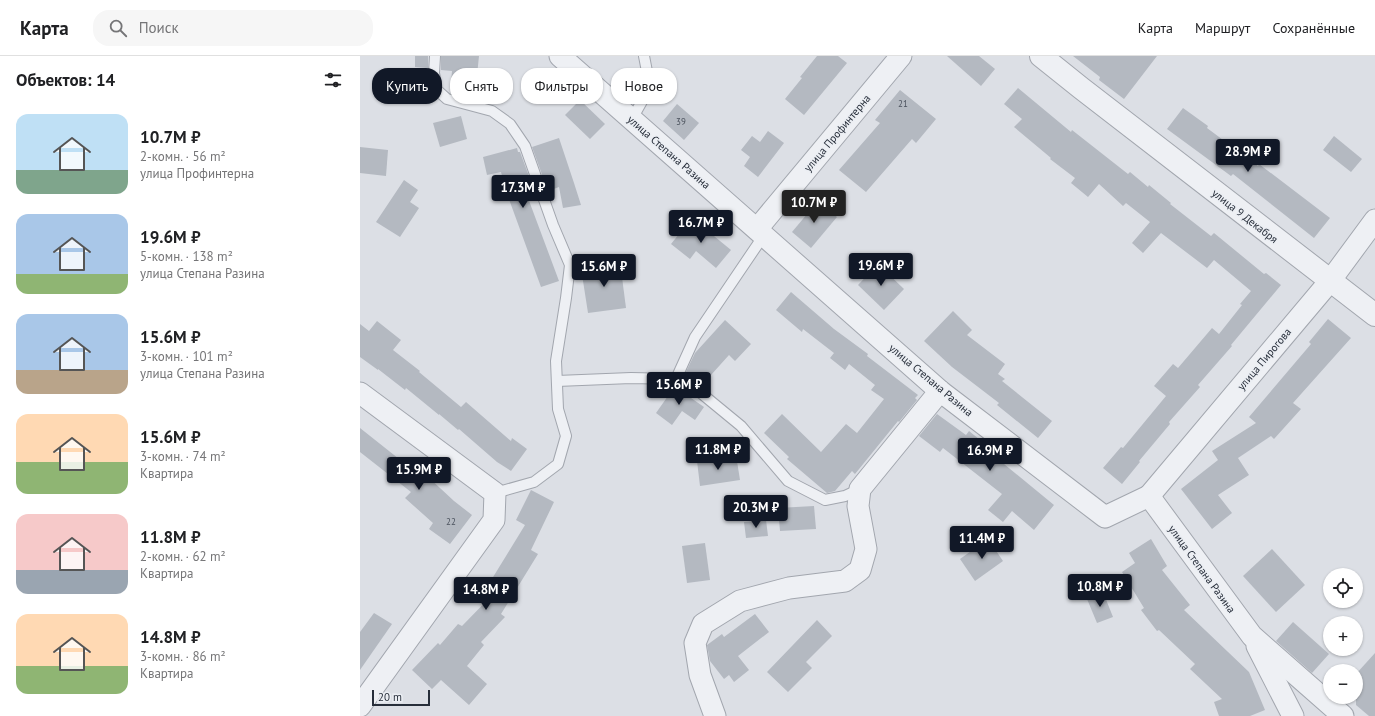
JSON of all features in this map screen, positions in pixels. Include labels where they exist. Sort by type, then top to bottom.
[{"type":"street","name":"улица Степана Разина","points":[[560,56],[940,391],[1105,517],[1149,496],[1252,636],[1343,716]]},
{"type":"street","name":"улица Профинтерна","points":[[761,232],[901,56]]},
{"type":"street","name":"улица 9 Декабря","points":[[1041,56],[1375,315]]},
{"type":"street","name":"улица Пирогова","points":[[1149,496],[1330,281],[1375,220]]},
{"type":"street","points":[[715,716],[700,675],[695,643],[703,624],[740,601],[789,588],[845,581],[860,570],[866,549],[858,506],[860,489],[940,391]]},
{"type":"street","points":[[360,393],[495,493],[494,520],[360,706]]},
{"type":"street","points":[[1252,636],[1293,716]]},
{"type":"lane","points":[[435,56],[434,73],[437,90],[447,99],[492,111],[510,124],[525,146],[553,225],[570,265],[556,361],[558,408],[566,436],[558,464],[534,482],[495,493]]},
{"type":"lane","points":[[632,119],[650,87],[644,56]]},
{"type":"lane","points":[[676,379],[695,337],[761,232]]},
{"type":"lane","points":[[557,380],[631,378],[676,379],[696,389],[741,426],[788,481],[825,500],[846,496],[860,489]]},
{"type":"building","points":[[415,56],[428,56],[428,68],[415,67]]},
{"type":"building","points":[[441,56],[479,56],[478,68],[450,68],[450,71],[442,70]]},
{"type":"building","points":[[817,56],[838,56],[847,63],[804,115],[785,99]]},
{"type":"building","points":[[947,56],[979,56],[995,69],[981,86]]},
{"type":"building","points":[[1073,56],[1157,56],[1124,99],[1099,80],[1100,77]]},
{"type":"building","points":[[1018,88],[1071,132],[1072,130],[1128,174],[1130,172],[1148,187],[1149,185],[1171,203],[1170,204],[1211,236],[1214,233],[1264,274],[1266,273],[1281,285],[1231,345],[1232,346],[1198,385],[1200,387],[1169,422],[1170,424],[1122,484],[1103,468],[1121,447],[1123,448],[1166,396],[1154,386],[1173,364],[1178,368],[1212,328],[1219,334],[1251,291],[1214,260],[1207,268],[1161,233],[1143,253],[1132,243],[1150,222],[1126,203],[1123,206],[1099,184],[1088,197],[1071,183],[1075,178],[1050,159],[1051,158],[1014,127],[1022,119],[1004,104]]},
{"type":"building","points":[[900,90],[936,119],[916,143],[912,139],[866,192],[839,170],[880,123],[875,120]]},
{"type":"building","points":[[576,104],[584,104],[605,124],[590,139],[565,115]]},
{"type":"building","points":[[677,104],[699,123],[684,140],[663,121]]},
{"type":"building","points":[[1183,108],[1208,126],[1207,128],[1258,166],[1259,164],[1330,218],[1314,238],[1233,174],[1231,176],[1167,129]]},
{"type":"building","points":[[461,116],[467,139],[440,147],[433,123]]},
{"type":"building","points":[[768,131],[784,143],[758,177],[744,166],[750,157],[741,150],[752,136],[760,142]]},
{"type":"building","points":[[1334,136],[1362,159],[1351,172],[1323,150]]},
{"type":"building","points":[[559,138],[581,205],[563,208],[559,187],[548,191],[532,147]]},
{"type":"building","points":[[360,147],[388,150],[386,176],[360,173]]},
{"type":"building","points":[[517,148],[518,152],[520,152],[536,195],[528,198],[559,281],[541,287],[506,191],[501,172],[487,175],[483,157]]},
{"type":"building","points":[[404,180],[418,190],[410,202],[419,208],[400,237],[376,222]]},
{"type":"building","points":[[818,201],[837,217],[811,248],[792,232]]},
{"type":"building","points":[[692,218],[731,250],[716,268],[696,251],[690,259],[671,244]]},
{"type":"building","points":[[620,262],[626,308],[588,313],[581,268]]},
{"type":"building","points":[[878,264],[904,289],[884,310],[858,285]]},
{"type":"building","points":[[791,292],[834,329],[868,354],[867,356],[918,395],[915,398],[917,400],[855,474],[852,471],[835,491],[827,493],[787,459],[789,457],[764,433],[782,414],[821,452],[846,424],[857,433],[884,399],[871,390],[875,385],[849,364],[845,370],[830,358],[834,353],[803,329],[802,332],[776,310]]},
{"type":"building","points":[[953,311],[972,330],[967,335],[1005,364],[998,374],[1005,379],[1002,381],[1052,421],[1038,438],[997,405],[999,403],[952,367],[924,341]]},
{"type":"building","points":[[1328,319],[1351,338],[1293,403],[1301,409],[1274,439],[1271,436],[1238,458],[1249,475],[1218,495],[1232,513],[1212,529],[1181,489],[1218,460],[1212,451],[1256,423],[1249,417],[1311,344],[1309,342]]},
{"type":"building","points":[[725,320],[751,344],[735,361],[729,355],[702,385],[684,376],[695,353]]},
{"type":"building","points":[[377,321],[401,340],[393,350],[420,371],[419,372],[461,407],[466,402],[511,441],[512,438],[527,449],[511,471],[497,462],[459,429],[458,430],[406,388],[405,390],[360,357],[360,324],[369,331]]},
{"type":"building","points":[[675,386],[692,394],[691,398],[704,407],[695,420],[682,411],[672,425],[656,413]]},
{"type":"building","points":[[937,414],[966,435],[969,431],[1006,461],[1004,464],[1054,505],[1034,530],[1012,511],[1003,522],[988,510],[1002,494],[943,448],[940,452],[919,436]]},
{"type":"building","points":[[360,428],[423,478],[426,475],[454,501],[472,515],[450,544],[429,529],[433,523],[405,498],[411,492],[360,452]]},
{"type":"building","points":[[736,455],[740,480],[700,486],[697,461]]},
{"type":"building","points":[[531,490],[554,502],[531,550],[538,554],[501,614],[505,617],[481,642],[484,645],[467,666],[487,684],[469,705],[441,680],[432,689],[412,670],[438,643],[440,645],[458,624],[462,626],[500,587],[490,582],[525,525],[516,520]]},
{"type":"building","points":[[814,506],[816,529],[780,531],[778,508]]},
{"type":"building","points":[[766,520],[768,536],[746,538],[744,522]]},
{"type":"building","points":[[988,539],[1003,561],[975,581],[960,559]]},
{"type":"building","points":[[1151,539],[1167,566],[1162,570],[1190,605],[1184,610],[1249,672],[1265,710],[1250,716],[1219,716],[1214,702],[1222,699],[1190,669],[1195,664],[1159,630],[1157,631],[1141,610],[1144,608],[1122,572],[1135,563],[1129,553]]},
{"type":"building","points":[[705,543],[710,580],[687,583],[682,546]]},
{"type":"building","points":[[1272,549],[1305,585],[1276,612],[1243,576]]},
{"type":"building","points":[[1103,592],[1113,617],[1097,623],[1087,599]]},
{"type":"building","points":[[374,613],[392,624],[360,670],[360,632]]},
{"type":"building","points":[[755,614],[769,632],[738,656],[749,670],[734,682],[729,675],[724,679],[710,661],[707,645],[722,634],[724,637]]},
{"type":"building","points":[[817,620],[832,636],[806,662],[812,668],[788,692],[767,672]]},
{"type":"building","points":[[1293,622],[1323,649],[1323,656],[1327,656],[1312,673],[1276,641]]},
{"type":"building","points":[[1375,653],[1375,716],[1369,716],[1356,705],[1363,704],[1363,666]]}]
